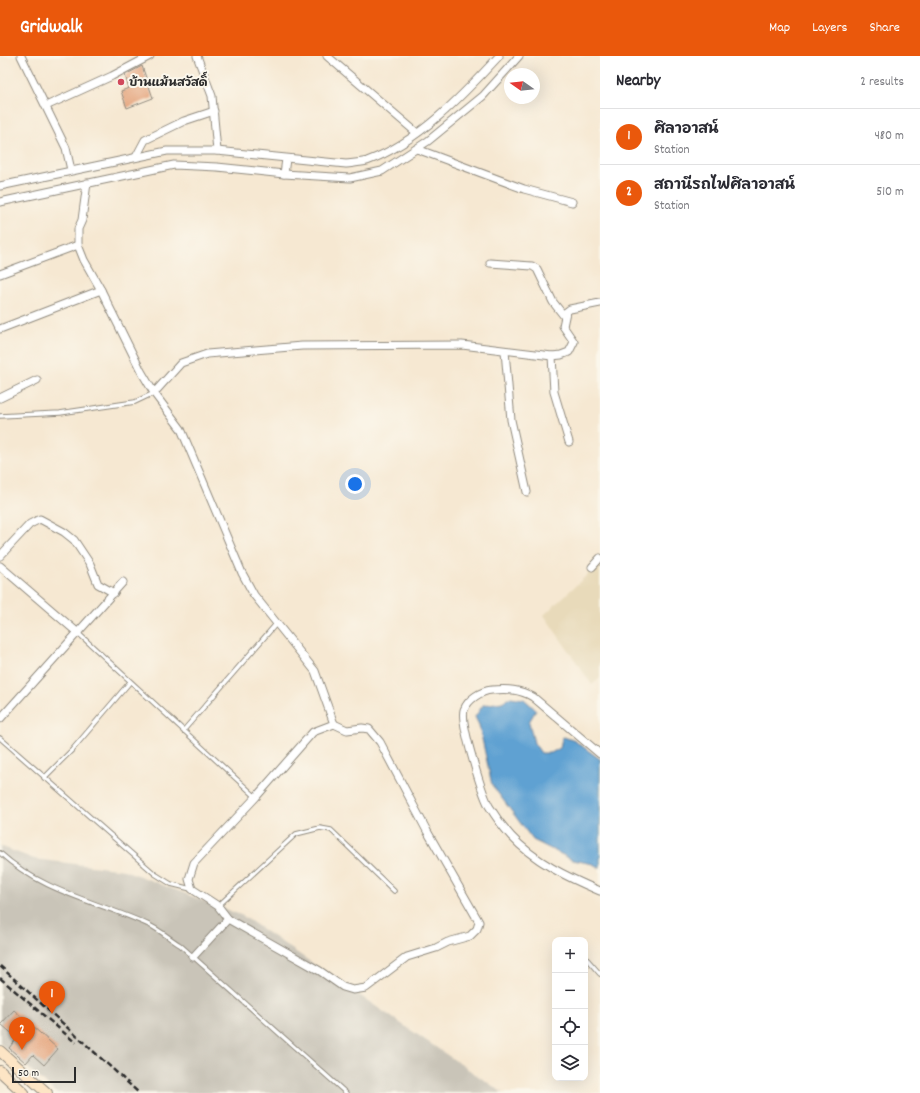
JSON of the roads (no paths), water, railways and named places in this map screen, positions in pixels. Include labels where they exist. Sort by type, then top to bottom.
[{"type":"main road","points":[[0,1051],[47,1093]]},
{"type":"main road","points":[[0,1072],[24,1093]]},
{"type":"street","points":[[21,56],[66,148],[71,170]]},
{"type":"street","points":[[46,106],[112,76],[150,56]]},
{"type":"street","points":[[197,56],[212,96],[217,151]]},
{"type":"street","points":[[327,56],[417,132]]},
{"type":"street","points":[[0,186],[167,151],[217,151],[346,164],[365,162],[386,153],[417,132],[448,106],[499,56]]},
{"type":"street","points":[[0,202],[174,165],[217,166],[284,174],[350,178],[382,171],[417,149],[483,96],[519,56]]},
{"type":"street","points":[[136,157],[145,140],[184,121],[214,111]]},
{"type":"street","points":[[417,149],[524,189],[572,202]]},
{"type":"street","points":[[284,174],[286,159]]},
{"type":"street","points":[[87,183],[82,220],[78,228],[78,245],[84,260],[101,290],[141,371],[154,393],[181,430],[242,573],[254,595],[276,624],[316,671],[334,724],[346,730],[362,728],[370,729],[380,742],[426,832],[479,922],[477,929],[470,936],[448,942],[436,948],[407,957],[366,988],[353,990],[343,987],[320,971],[228,919],[218,906],[192,889],[189,879],[194,863],[256,797],[313,732],[334,724]]},
{"type":"street","points":[[0,274],[78,245]]},
{"type":"street","points":[[490,263],[532,266],[537,269],[553,302],[564,316]]},
{"type":"street","points":[[0,329],[101,290]]},
{"type":"street","points":[[154,393],[181,362],[207,354],[310,346],[462,345],[552,356],[566,354],[572,348],[572,338],[563,326],[564,316],[570,309],[600,303]]},
{"type":"street","points":[[505,351],[511,420],[526,492]]},
{"type":"street","points":[[552,356],[554,392],[569,442]]},
{"type":"street","points":[[0,398],[37,380]]},
{"type":"street","points":[[0,556],[30,524],[40,519],[64,532],[74,540],[90,564],[98,584],[114,593]]},
{"type":"street","points":[[592,567],[600,558]]},
{"type":"street","points":[[0,566],[78,633]]},
{"type":"street","points":[[0,719],[123,582]]},
{"type":"street","points":[[600,754],[533,697],[522,691],[510,688],[488,691],[471,699],[464,711],[466,728],[480,785],[489,806],[511,836],[542,862],[560,874],[600,891]]},
{"type":"street","points":[[193,957],[228,919]]},
{"type":"lane","points":[[0,416],[60,413],[135,402],[154,393]]},
{"type":"lane","points":[[183,731],[276,624]]},
{"type":"lane","points":[[78,633],[256,797]]},
{"type":"lane","points":[[44,778],[72,750],[130,682]]},
{"type":"lane","points":[[0,738],[155,874],[171,884],[192,889]]},
{"type":"lane","points":[[218,906],[296,834],[320,828],[331,830],[394,891]]},
{"type":"lane","points":[[0,853],[16,867],[68,895],[150,925],[180,945],[346,1093]]},
{"type":"lane","points":[[588,961],[600,974]]},
{"type":"water","points":[[511,697],[524,699],[536,710],[529,722],[534,743],[541,753],[551,753],[560,748],[562,738],[564,737],[575,741],[600,759],[600,868],[593,864],[573,860],[533,840],[492,785],[479,725],[475,717],[483,705],[502,702]]},
{"type":"railway","points":[[0,966],[139,1093]]},
{"type":"railway","points":[[0,978],[76,1043]]},
{"type":"place","name":"บ้านแม้นสวัสดิ์","points":[[121,82]]},
{"type":"place","name":"ศิลาอาสน์","points":[[52,1014]]},
{"type":"place","name":"สถานีรถไฟศิลาอาสน์","points":[[22,1050]]}]
